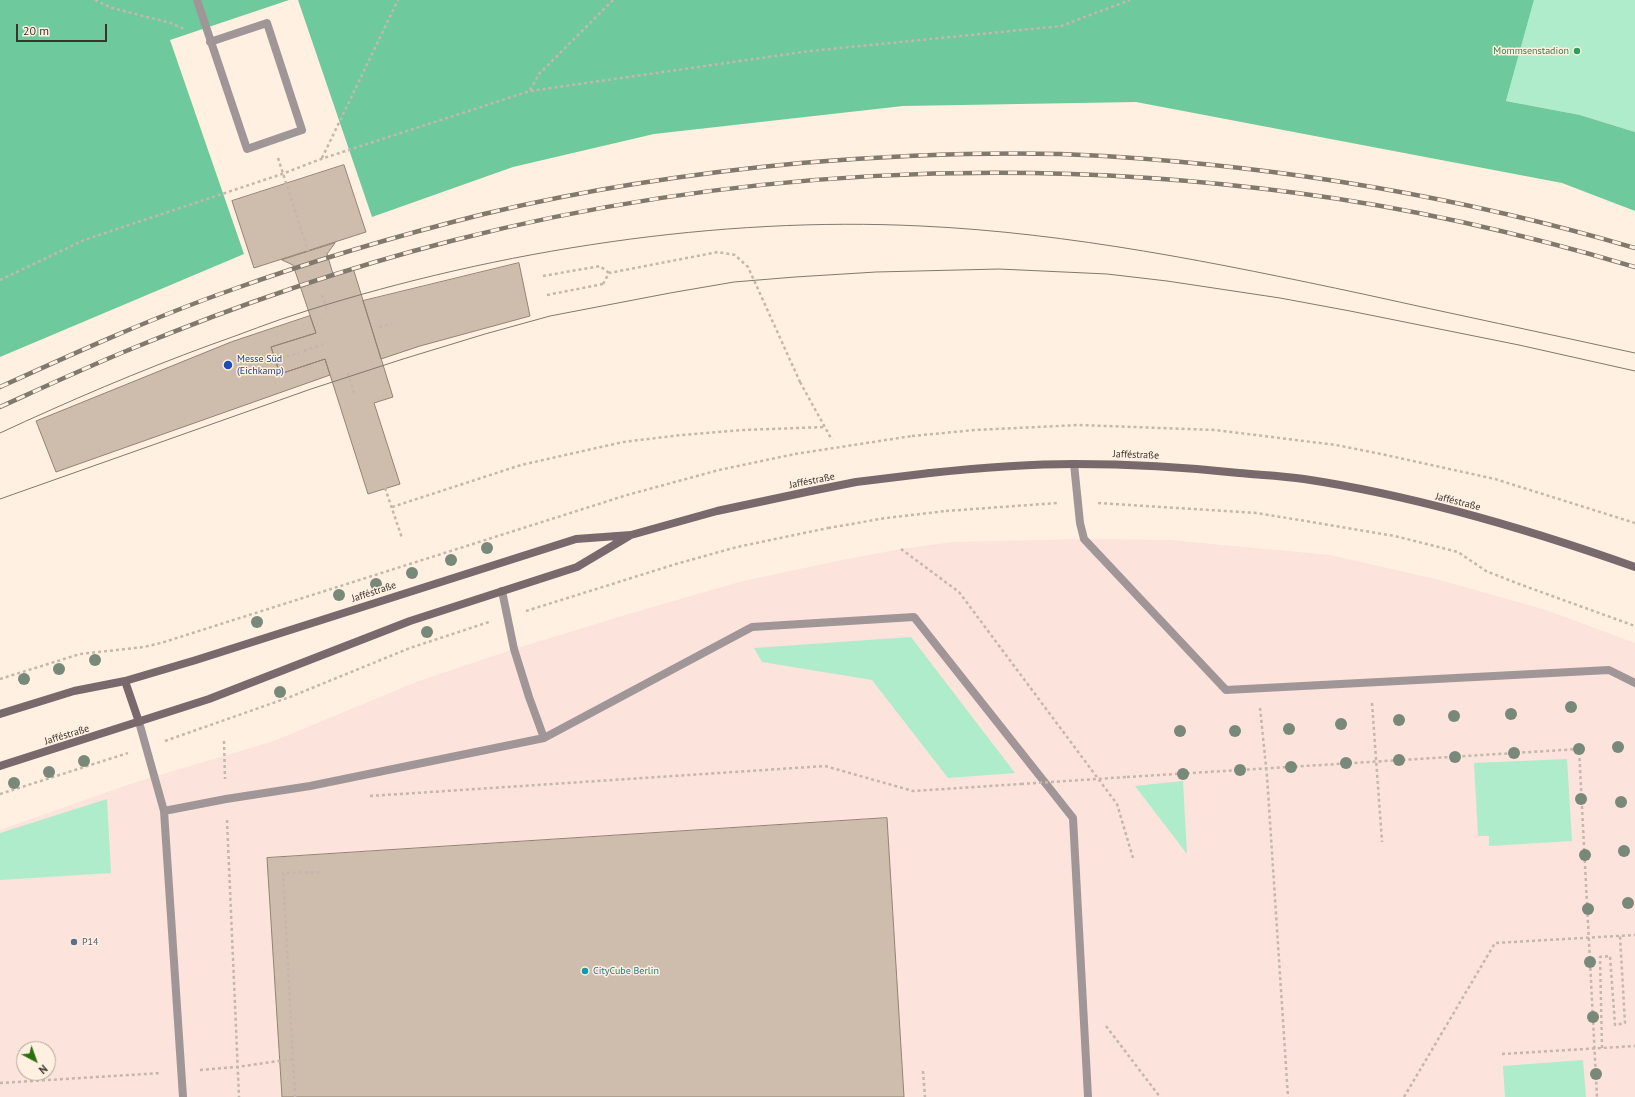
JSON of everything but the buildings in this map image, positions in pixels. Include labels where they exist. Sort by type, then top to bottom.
[{"type":"main road","name":"Jafféstraße","points":[[0,714],[74,691],[125,681],[196,660],[576,539],[631,535],[717,511],[856,482],[1002,466],[1074,464],[1173,466],[1311,480],[1387,495],[1469,514],[1569,544],[1635,567]]},
{"type":"main road","name":"Jafféstraße","points":[[0,766],[209,699],[410,621],[577,567],[631,535]]},
{"type":"main road","points":[[125,681],[139,722]]},
{"type":"lane","points":[[197,0],[210,42],[247,149],[302,130],[267,24],[210,42]]},
{"type":"lane","points":[[1074,464],[1077,502],[1084,539],[1226,690],[1609,670],[1635,683]]},
{"type":"lane","points":[[502,591],[516,656],[544,738]]},
{"type":"lane","points":[[164,811],[226,799],[310,786],[544,738],[752,627],[914,617],[1073,818],[1088,1097]]},
{"type":"lane","points":[[139,722],[164,811],[183,1097]]},
{"type":"path","points":[[95,0],[112,8],[172,22],[210,42]]},
{"type":"path","points":[[322,159],[398,0]]},
{"type":"path","points":[[530,90],[539,74],[613,0]]},
{"type":"path","points":[[0,280],[84,240],[530,90],[810,51],[1061,26],[1130,0]]},
{"type":"path","points":[[274,139],[282,174],[308,251]]},
{"type":"path","points":[[543,276],[600,266],[609,273],[718,252],[735,255],[748,266],[800,382],[832,440]]},
{"type":"path","points":[[547,295],[603,284],[609,273]]},
{"type":"path","points":[[322,295],[328,312]]},
{"type":"path","points":[[379,328],[392,324]]},
{"type":"path","points":[[304,351],[324,344]]},
{"type":"path","points":[[276,360],[299,353]]},
{"type":"path","points":[[348,373],[354,393]]},
{"type":"path","points":[[0,679],[80,654],[144,647],[161,643],[627,495],[719,470],[795,454],[912,436],[975,430],[1079,425],[1215,430],[1336,446],[1381,454],[1494,480],[1635,523]]},
{"type":"path","points":[[392,507],[521,465],[623,442],[743,430],[825,427]]},
{"type":"path","points":[[385,488],[402,538]]},
{"type":"path","points":[[192,731],[290,697],[410,648],[507,616],[699,557],[737,547],[828,528],[886,518],[946,511],[1077,502],[1257,513],[1395,536],[1458,552],[1486,570],[1519,584],[1635,626]]},
{"type":"path","points":[[900,549],[959,592],[1118,804],[1133,858]]},
{"type":"path","points":[[1371,682],[1382,842]]},
{"type":"path","points":[[1258,688],[1266,768],[1288,1097]]},
{"type":"path","points":[[224,742],[239,1097]]},
{"type":"path","points":[[367,796],[825,766],[913,791],[1579,749],[1597,1097]]},
{"type":"path","points":[[0,794],[117,757]]},
{"type":"path","points":[[295,1097],[284,873],[322,872]]},
{"type":"path","points":[[1404,1097],[1495,943],[1635,935]]},
{"type":"path","points":[[1602,1048],[1600,957],[1610,956],[1615,1025],[1625,1023],[1620,936]]},
{"type":"path","points":[[1082,996],[1160,1097]]},
{"type":"path","points":[[1502,1054],[1635,1046]]},
{"type":"path","points":[[0,1083],[181,1072],[237,1067],[292,1059]]},
{"type":"path","points":[[923,1071],[925,1097]]},
{"type":"shaded area","points":[[1084,539],[1170,540],[1330,555],[1440,580],[1546,610],[1635,643],[1635,1097],[0,1097],[0,830],[133,783],[274,741],[419,681],[514,649],[743,581],[901,549],[953,542]]},
{"type":"green space","points":[[0,0],[289,0],[170,40],[244,254],[0,357]]},
{"type":"green space","points":[[298,0],[1534,0],[1506,101],[1580,115],[1635,132],[1635,211],[1562,183],[1136,102],[903,106],[654,134],[513,167],[372,217]]},
{"type":"green space","name":"Mommsenstadion","points":[[1534,0],[1635,0],[1635,132],[1580,115],[1506,101]]},
{"type":"green space","points":[[911,637],[1015,773],[948,778],[872,680],[762,662],[754,648]]},
{"type":"green space","points":[[1567,759],[1572,841],[1489,846],[1489,836],[1478,836],[1474,763]]},
{"type":"green space","points":[[1183,781],[1187,854],[1135,786]]},
{"type":"green space","points":[[107,799],[111,873],[0,880],[0,833]]},
{"type":"green space","points":[[1583,1060],[1586,1097],[1505,1097],[1503,1066]]},
{"type":"tram line","points":[[0,433],[52,409],[183,355],[270,323],[380,289],[532,255],[610,242],[689,232],[767,226],[844,224],[921,226],[1033,235],[1088,242],[1253,271],[1635,353]]},
{"type":"tram line","points":[[0,499],[311,389],[485,334],[550,316],[670,293],[734,282],[795,277],[876,272],[999,269],[1107,274],[1167,281],[1280,298],[1519,345],[1635,371]]},
{"type":"railway","points":[[0,387],[116,335],[204,300],[295,268],[421,230],[523,205],[641,183],[801,163],[990,153],[1066,154],[1171,161],[1305,176],[1438,199],[1570,230],[1635,248]]},
{"type":"railway","points":[[0,407],[98,363],[170,333],[249,303],[329,276],[410,252],[555,217],[660,198],[765,185],[872,176],[978,173],[1085,174],[1191,181],[1340,199],[1425,214],[1510,233],[1635,267]]},
{"type":"place","name":"Mommsenstadion","points":[[1577,51]]},
{"type":"place","name":"Messe Süd (Eichkamp)","points":[[228,365]]},
{"type":"place","name":"P14","points":[[74,942]]},
{"type":"place","name":"CityCube Berlin","points":[[585,971]]}]
